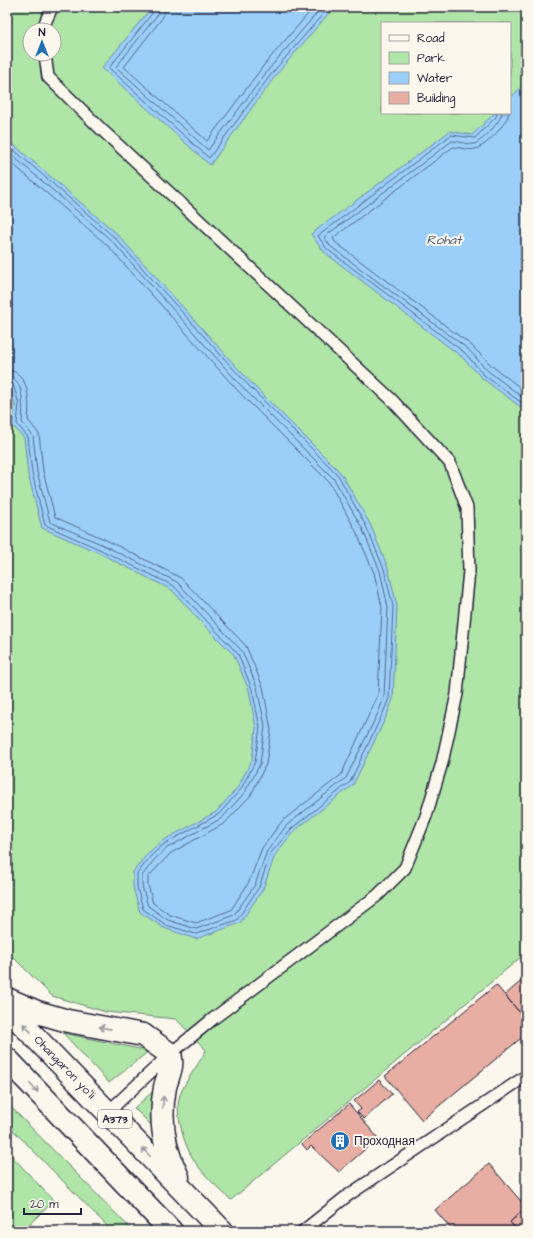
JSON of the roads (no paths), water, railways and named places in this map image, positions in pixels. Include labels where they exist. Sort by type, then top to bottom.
[{"type":"main road","points":[[7,999],[37,1012],[68,1021],[143,1035],[170,1054],[173,1063],[163,1102],[163,1135],[165,1149],[185,1193]]},
{"type":"main road","name":"Ohangaron yoʻli","points":[[7,1008],[222,1231]]},
{"type":"main road","points":[[7,1059],[171,1231]]},
{"type":"lane","points":[[45,22],[52,7]]},
{"type":"lane","points":[[46,62],[48,77],[101,129],[391,399],[450,463],[468,508],[469,571],[457,694],[442,763],[426,816],[405,868],[378,895],[214,1018],[170,1054],[108,1112]]},
{"type":"lane","points":[[303,1231],[347,1196],[526,1076]]},
{"type":"water","points":[[152,7],[334,7],[276,75],[210,165],[102,68]]},
{"type":"water","name":"Rohat","points":[[526,83],[526,411],[482,378],[462,357],[324,252],[311,234],[450,131],[472,135],[494,114],[511,114],[511,97]]},
{"type":"water","points":[[7,139],[117,234],[252,384],[341,473],[370,524],[388,568],[397,606],[393,699],[387,715],[353,785],[294,831],[275,855],[263,889],[240,923],[196,939],[164,928],[140,912],[133,887],[133,872],[147,854],[162,841],[216,812],[238,787],[252,760],[256,728],[249,690],[234,655],[172,590],[97,552],[42,528],[28,474],[24,438],[12,425],[15,405],[7,379]]},
{"type":"place","name":"Проходная","points":[[340,1141]]}]
